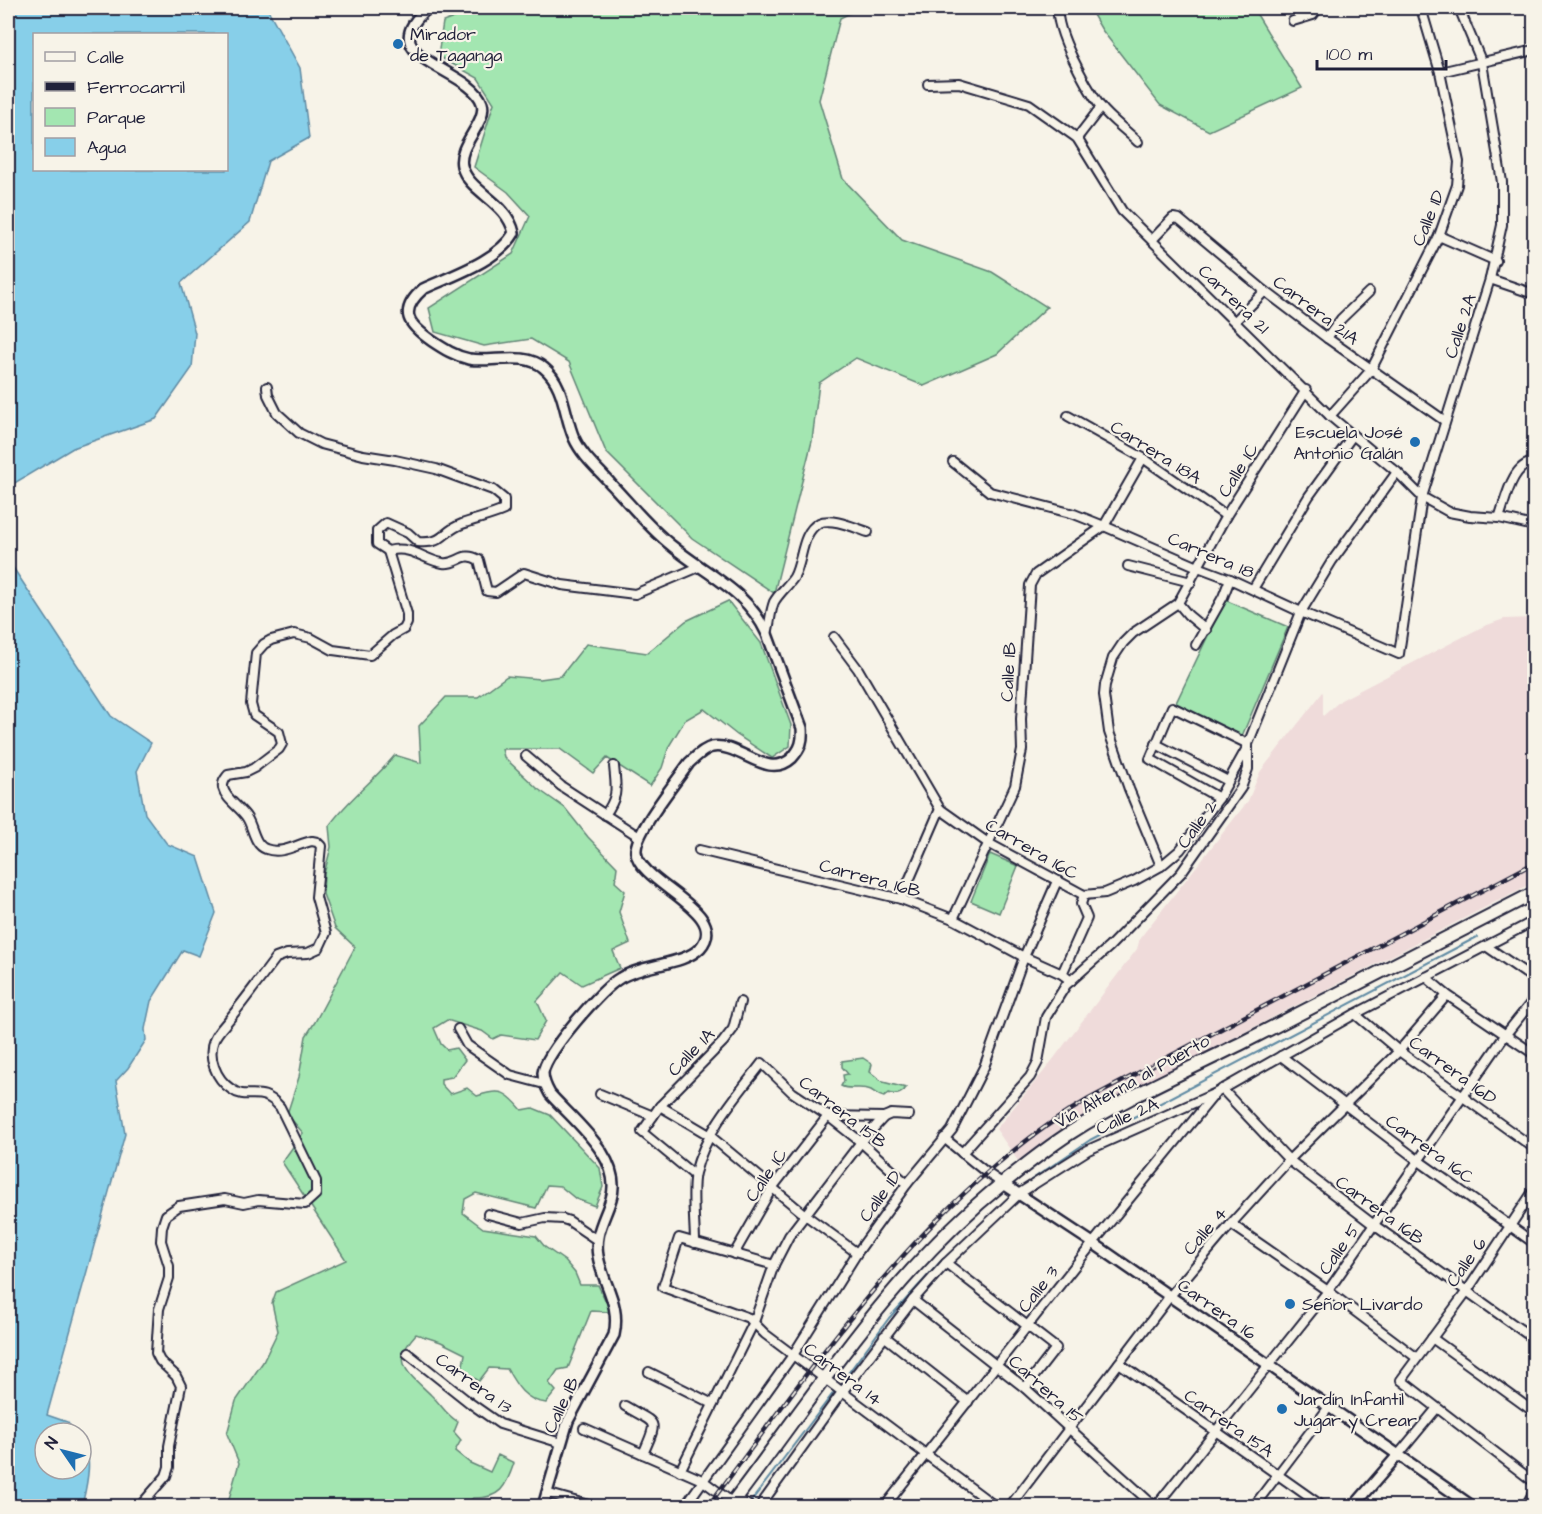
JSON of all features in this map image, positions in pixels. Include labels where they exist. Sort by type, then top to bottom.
[{"type":"main road","name":"Vía Alterna al Puerto","points":[[739,1503],[834,1386],[910,1272],[952,1228],[1012,1189],[1069,1133],[1138,1095],[1534,893]]},
{"type":"street","points":[[428,8],[415,19],[409,36],[412,46],[421,57],[478,94],[483,105],[481,116],[463,152],[461,164],[466,176],[503,210],[511,222],[514,233],[508,244],[492,256],[423,290],[414,297],[409,306],[409,321],[416,330],[457,356],[471,360],[531,361],[543,366],[558,388],[574,438],[583,453],[647,524],[699,567],[733,589],[749,604],[761,621],[802,728],[803,740],[799,751],[787,762],[776,765],[756,761],[724,747],[712,747],[700,753],[689,763],[638,836],[636,851],[639,863],[646,872],[696,910],[704,924],[706,937],[693,954],[680,960],[642,967],[618,979],[578,1019],[558,1044],[543,1071],[544,1084],[550,1094],[599,1147],[611,1169],[615,1185],[598,1231],[597,1240],[563,1219],[545,1218],[522,1223],[488,1214]]},
{"type":"street","points":[[1058,8],[1057,16],[1070,54],[1101,107],[1138,142]]},
{"type":"street","points":[[1293,21],[1313,15],[1318,8]]},
{"type":"street","name":"Calle 1D","points":[[1330,416],[1371,370],[1439,236],[1457,185],[1459,162],[1440,72],[1421,8]]},
{"type":"street","name":"Calle 2A","points":[[1399,654],[1422,497],[1496,261],[1502,225],[1502,182],[1482,63],[1459,8]]},
{"type":"street","points":[[1440,72],[1534,50]]},
{"type":"street","name":"Carrera 21","points":[[928,84],[959,83],[1029,104],[1077,138],[1122,211],[1330,416],[1397,472],[1422,497],[1449,512],[1499,518],[1534,526]]},
{"type":"street","points":[[1077,138],[1101,107]]},
{"type":"street","name":"Carrera 21A","points":[[1152,240],[1173,218],[1179,219],[1265,291],[1371,370],[1445,421]]},
{"type":"street","points":[[1439,236],[1496,261]]},
{"type":"street","points":[[1490,279],[1534,294]]},
{"type":"street","points":[[1234,321],[1265,291]]},
{"type":"street","points":[[1327,338],[1341,319],[1369,292]]},
{"type":"street","points":[[140,1506],[166,1476],[170,1467],[169,1446],[181,1386],[176,1376],[160,1361],[156,1353],[159,1309],[169,1278],[161,1241],[166,1215],[179,1206],[225,1199],[243,1203],[258,1200],[305,1204],[316,1194],[316,1181],[280,1107],[264,1094],[237,1094],[229,1088],[216,1071],[210,1057],[214,1039],[276,958],[286,954],[308,953],[319,948],[326,933],[316,897],[321,846],[312,841],[282,851],[265,849],[258,844],[247,818],[228,797],[223,787],[228,775],[254,768],[279,749],[282,744],[279,732],[254,715],[251,704],[256,654],[264,644],[294,634],[311,638],[333,650],[370,655],[393,635],[404,629],[407,623],[407,614],[388,551],[377,544],[377,531],[386,523],[418,542],[434,542],[460,525],[484,519],[504,510],[504,499],[493,490],[436,470],[321,444],[299,433],[277,413],[268,395],[267,387]]},
{"type":"street","name":"Calle 1C","points":[[1178,603],[1226,516],[1306,390]]},
{"type":"street","name":"Carrera 18A","points":[[1068,416],[1143,459],[1226,516]]},
{"type":"street","points":[[1253,589],[1309,496],[1353,435]]},
{"type":"street","name":"Calle 1B","points":[[953,919],[1015,786],[1021,765],[1030,585],[1036,574],[1104,525],[1143,459]]},
{"type":"street","name":"Carrera 18","points":[[952,462],[990,492],[1074,514],[1104,525],[1399,654]]},
{"type":"street","points":[[1499,518],[1515,475],[1520,468],[1534,462]]},
{"type":"street","name":"Calle 2","points":[[962,1153],[1030,1077],[1038,1062],[1046,1017],[1066,985],[1109,947],[1180,873],[1241,788],[1248,769],[1248,744],[1300,612],[1332,561],[1397,472]]},
{"type":"street","points":[[767,634],[775,600],[795,573],[808,533],[819,524],[829,521],[868,532]]},
{"type":"street","points":[[388,551],[398,549],[420,553],[439,562],[449,563],[464,556],[471,556],[479,560],[487,591],[492,593],[524,573],[562,585],[635,594],[699,567]]},
{"type":"street","points":[[1128,566],[1191,582]]},
{"type":"street","points":[[1196,645],[1223,597],[1230,579]]},
{"type":"street","points":[[1161,866],[1129,789],[1109,732],[1104,696],[1105,686],[1113,658],[1123,643],[1133,633],[1178,603],[1206,630]]},
{"type":"street","name":"Carrera 16C","points":[[834,637],[858,669],[940,809],[988,843],[1084,895],[1105,893],[1134,881],[1161,866],[1180,850],[1219,798],[1248,744]]},
{"type":"street","points":[[1219,798],[1150,759],[1172,707],[1248,744]]},
{"type":"street","points":[[1156,744],[1228,781]]},
{"type":"street","points":[[526,756],[561,786],[638,836]]},
{"type":"street","points":[[605,815],[616,796],[614,766]]},
{"type":"street","points":[[901,899],[940,809]]},
{"type":"street","name":"Carrera 16B","points":[[699,850],[901,899],[953,919],[1024,957],[1062,974],[1071,981]]},
{"type":"street","name":"Calle 1D","points":[[684,1506],[793,1355],[857,1253],[907,1184],[952,1130],[984,1067],[1024,957],[1057,881]]},
{"type":"street","points":[[1062,974],[1087,918],[1080,901],[1084,895]]},
{"type":"street","points":[[1534,921],[1486,946],[1534,979]]},
{"type":"street","name":"Calle 2A","points":[[760,1506],[834,1386],[884,1336],[1012,1189],[1088,1150],[1219,1091],[1355,1014],[1486,946]]},
{"type":"street","points":[[1426,977],[1447,995],[1534,1054]]},
{"type":"street","name":"Calle 4","points":[[1010,1506],[1170,1296],[1231,1224],[1289,1161],[1399,1050],[1447,995]]},
{"type":"street","name":"Calle 5","points":[[1155,1506],[1328,1292],[1506,1034],[1534,999]]},
{"type":"street","name":"Calle 1A","points":[[694,1175],[642,1132],[660,1106],[733,1029],[740,1002]]},
{"type":"street","name":"Carrera 16D","points":[[1355,1014],[1399,1050],[1534,1148]]},
{"type":"street","points":[[458,1029],[467,1045],[510,1075],[544,1084]]},
{"type":"street","name":"Carrera 16C","points":[[1281,1056],[1419,1161],[1534,1243]]},
{"type":"street","name":"Carrera 15B","points":[[709,1136],[762,1063],[792,1092],[861,1142],[907,1184]]},
{"type":"street","name":"Carrera 16B","points":[[1219,1091],[1289,1161],[1374,1225],[1534,1339]]},
{"type":"street","name":"Calle 3","points":[[885,1506],[1093,1243],[1219,1091]]},
{"type":"street","points":[[600,1094],[653,1116]]},
{"type":"street","points":[[660,1106],[709,1136],[804,1214],[857,1253]]},
{"type":"street","points":[[681,1471],[754,1322],[774,1265],[789,1236],[861,1142],[884,1117],[891,1114],[909,1115]]},
{"type":"street","points":[[828,1116],[884,1117]]},
{"type":"street","name":"Calle 1C","points":[[734,1254],[772,1188],[828,1116]]},
{"type":"street","points":[[709,1136],[694,1175],[695,1243],[774,1265]]},
{"type":"street","name":"Carrera 16","points":[[944,1138],[987,1173],[1093,1243],[1472,1506]]},
{"type":"street","name":"Calle 6","points":[[1437,1408],[1401,1380],[1467,1291],[1534,1190]]},
{"type":"street","points":[[1231,1224],[1417,1358]]},
{"type":"street","name":"Carrera 14","points":[[695,1243],[679,1238],[663,1287],[749,1318],[765,1334],[995,1506]]},
{"type":"street","name":"Calle 1B","points":[[543,1506],[568,1421],[614,1335],[617,1320],[615,1305],[598,1257],[597,1240]]},
{"type":"street","points":[[946,1263],[1056,1348],[1025,1388]]},
{"type":"street","name":"Carrera 15","points":[[913,1300],[1025,1388],[1155,1506]]},
{"type":"street","points":[[884,1336],[968,1402]]},
{"type":"street","points":[[1432,1338],[1534,1412]]},
{"type":"street","name":"Carrera 13","points":[[407,1353],[500,1424],[561,1443]]},
{"type":"street","name":"Carrera 15A","points":[[1119,1363],[1322,1506]]},
{"type":"street","points":[[649,1372],[713,1404]]},
{"type":"street","points":[[625,1406],[654,1425],[642,1454]]},
{"type":"street","points":[[1254,1506],[1329,1407]]},
{"type":"street","points":[[1354,1506],[1437,1408],[1534,1482]]},
{"type":"street","points":[[584,1428],[702,1480],[739,1503]]},
{"type":"street","points":[[546,1493],[592,1506]]},
{"type":"street","points":[[1527,1506],[1534,1493]]},
{"type":"shaded area","points":[[1534,618],[1534,882],[1069,1123],[1018,1161],[996,1129],[1045,1070],[1137,949],[1140,938],[1248,801],[1260,772],[1323,692],[1323,716],[1341,700],[1482,627],[1504,619]]},
{"type":"green space","points":[[480,8],[860,8],[840,18],[819,100],[843,179],[902,240],[992,272],[1047,307],[997,354],[924,386],[856,358],[819,383],[812,441],[774,593],[692,538],[606,452],[569,362],[531,339],[484,346],[435,332],[429,308],[513,254],[530,216],[508,192],[474,167],[494,103],[478,78],[438,56],[443,22]]},
{"type":"green space","points":[[1089,8],[1253,8],[1302,88],[1209,131],[1160,105],[1102,30]]},
{"type":"green space","points":[[1225,600],[1288,627],[1242,736],[1175,705]]},
{"type":"green space","points":[[728,601],[761,643],[791,725],[790,746],[772,758],[737,735],[704,709],[685,720],[669,746],[662,768],[650,786],[607,758],[593,773],[560,749],[502,749],[504,757],[538,789],[565,808],[588,837],[617,867],[615,882],[625,891],[619,912],[630,943],[613,951],[620,968],[582,985],[563,972],[537,1001],[546,1021],[535,1040],[501,1035],[493,1039],[482,1031],[447,1020],[434,1028],[441,1044],[447,1050],[456,1048],[465,1060],[452,1077],[441,1079],[441,1084],[450,1094],[467,1088],[477,1096],[498,1092],[507,1095],[522,1110],[533,1108],[550,1115],[600,1168],[603,1187],[595,1206],[576,1199],[560,1186],[547,1185],[536,1208],[476,1193],[465,1199],[463,1213],[483,1228],[536,1236],[545,1247],[565,1261],[575,1273],[580,1285],[598,1285],[611,1312],[591,1311],[568,1368],[558,1370],[549,1383],[556,1391],[546,1403],[527,1396],[507,1369],[489,1368],[479,1381],[462,1371],[465,1354],[441,1342],[416,1334],[408,1344],[403,1361],[406,1368],[458,1422],[454,1432],[461,1440],[455,1451],[470,1463],[490,1472],[498,1455],[514,1463],[505,1485],[496,1494],[473,1498],[465,1506],[227,1506],[239,1463],[227,1434],[236,1401],[263,1362],[278,1331],[272,1303],[276,1292],[346,1260],[282,1162],[303,1133],[287,1114],[299,1077],[306,1036],[355,947],[335,928],[323,894],[324,874],[331,847],[329,826],[395,755],[421,763],[419,726],[446,697],[478,697],[507,676],[540,679],[561,676],[586,644],[647,653],[686,621]]},
{"type":"green space","points":[[990,854],[1018,866],[999,913],[971,901]]},
{"type":"green space","points":[[863,1058],[872,1064],[870,1072],[883,1082],[906,1088],[899,1094],[889,1093],[884,1097],[871,1090],[841,1086],[844,1081],[843,1075],[848,1074],[842,1067],[842,1061]]},
{"type":"water","points":[[8,8],[267,8],[300,68],[309,138],[268,161],[250,222],[181,283],[195,333],[192,368],[156,419],[73,448],[8,487]]},
{"type":"water","points":[[8,560],[111,716],[151,743],[137,771],[145,814],[167,844],[198,857],[216,913],[199,956],[183,950],[151,1001],[145,1029],[146,1040],[128,1068],[116,1081],[125,1134],[47,1415],[64,1421],[33,1421],[33,1481],[87,1481],[82,1506],[8,1506]]},
{"type":"waterway","points":[[1031,1180],[1090,1140],[1477,937]]},
{"type":"waterway","points":[[846,1376],[889,1318],[942,1260]]},
{"type":"waterway","points":[[749,1504],[834,1392]]},
{"type":"railway","points":[[708,1506],[834,1338],[879,1283],[927,1230],[977,1181],[1031,1137],[1089,1099],[1534,863]]},
{"type":"place","name":"Mirador de Taganga","points":[[398,44]]},
{"type":"place","name":"Escuela José Antonio Galán","points":[[1415,442]]},
{"type":"place","name":"Señor Livardo","points":[[1290,1304]]},
{"type":"place","name":"Jardín Infantil Jugar y Crear","points":[[1282,1409]]}]
